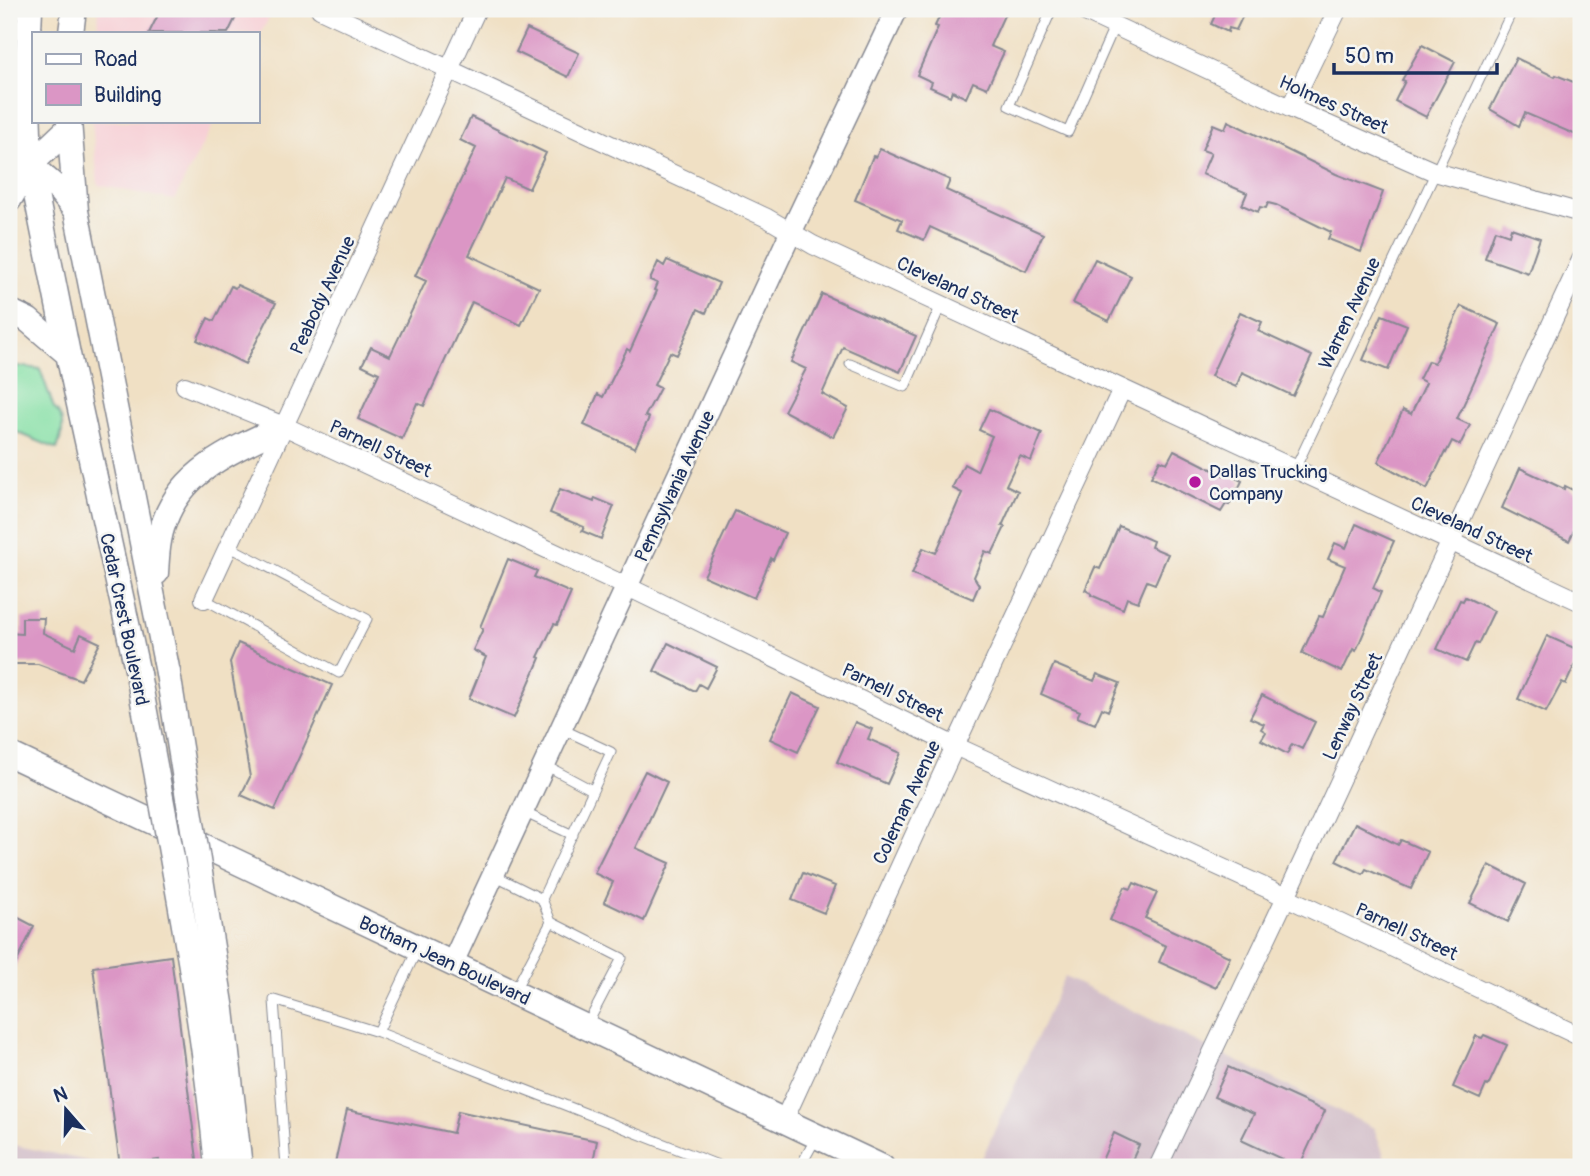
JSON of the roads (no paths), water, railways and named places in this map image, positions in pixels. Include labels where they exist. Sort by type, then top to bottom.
[{"type":"main road","points":[[71,32],[74,9]]},
{"type":"main road","name":"Cedar Crest Boulevard","points":[[22,22],[27,73],[20,167],[68,354],[138,674],[204,1051],[217,1167]]},
{"type":"main road","points":[[9,99],[27,73]]},
{"type":"main road","points":[[9,200],[20,167],[69,124]]},
{"type":"main road","name":"Cedar Crest Boulevard","points":[[69,124],[76,211],[168,673],[222,1010],[240,1167]]},
{"type":"main road","points":[[20,167],[58,189],[76,211]]},
{"type":"main road","points":[[9,311],[28,320],[68,354]]},
{"type":"main road","points":[[154,598],[158,545],[165,519],[176,498],[221,455],[284,426]]},
{"type":"main road","name":"Botham Jean Boulevard","points":[[9,754],[882,1167]]},
{"type":"street","name":"Cleveland Street","points":[[320,9],[754,212],[813,245],[1581,603]]},
{"type":"street","name":"Peabody Avenue","points":[[204,599],[477,9]]},
{"type":"street","name":"Pennsylvania Avenue","points":[[453,964],[791,232],[897,9]]},
{"type":"street","name":"Holmes Street","points":[[1079,9],[1290,108],[1435,172],[1581,213]]},
{"type":"street","points":[[1290,108],[1338,9]]},
{"type":"street","name":"Lenway Street","points":[[1158,1167],[1581,260]]},
{"type":"street","name":"Parnell Street","points":[[185,386],[284,426],[628,587],[955,746],[1286,897],[1581,1037]]},
{"type":"street","name":"Coleman Avenue","points":[[784,1120],[1122,388]]},
{"type":"lane","points":[[1052,9],[1009,106],[1068,132],[1115,25]]},
{"type":"lane","name":"Warren Avenue","points":[[1295,469],[1513,9]]},
{"type":"lane","points":[[850,364],[905,387],[941,305]]},
{"type":"lane","points":[[204,599],[339,673],[367,619],[228,546]]},
{"type":"lane","points":[[542,899],[611,752],[562,729]]},
{"type":"lane","points":[[545,765],[592,790]]},
{"type":"lane","points":[[523,812],[573,835]]},
{"type":"lane","points":[[494,875],[542,899],[551,922],[622,958],[587,1027]]},
{"type":"lane","points":[[514,993],[551,922]]},
{"type":"lane","points":[[378,1032],[418,948]]},
{"type":"lane","points":[[286,1167],[274,1000],[378,1032],[723,1167]]},
{"type":"lane","points":[[800,1167],[817,1136]]},
{"type":"place","name":"Dallas Trucking Company","points":[[1195,482]]}]
